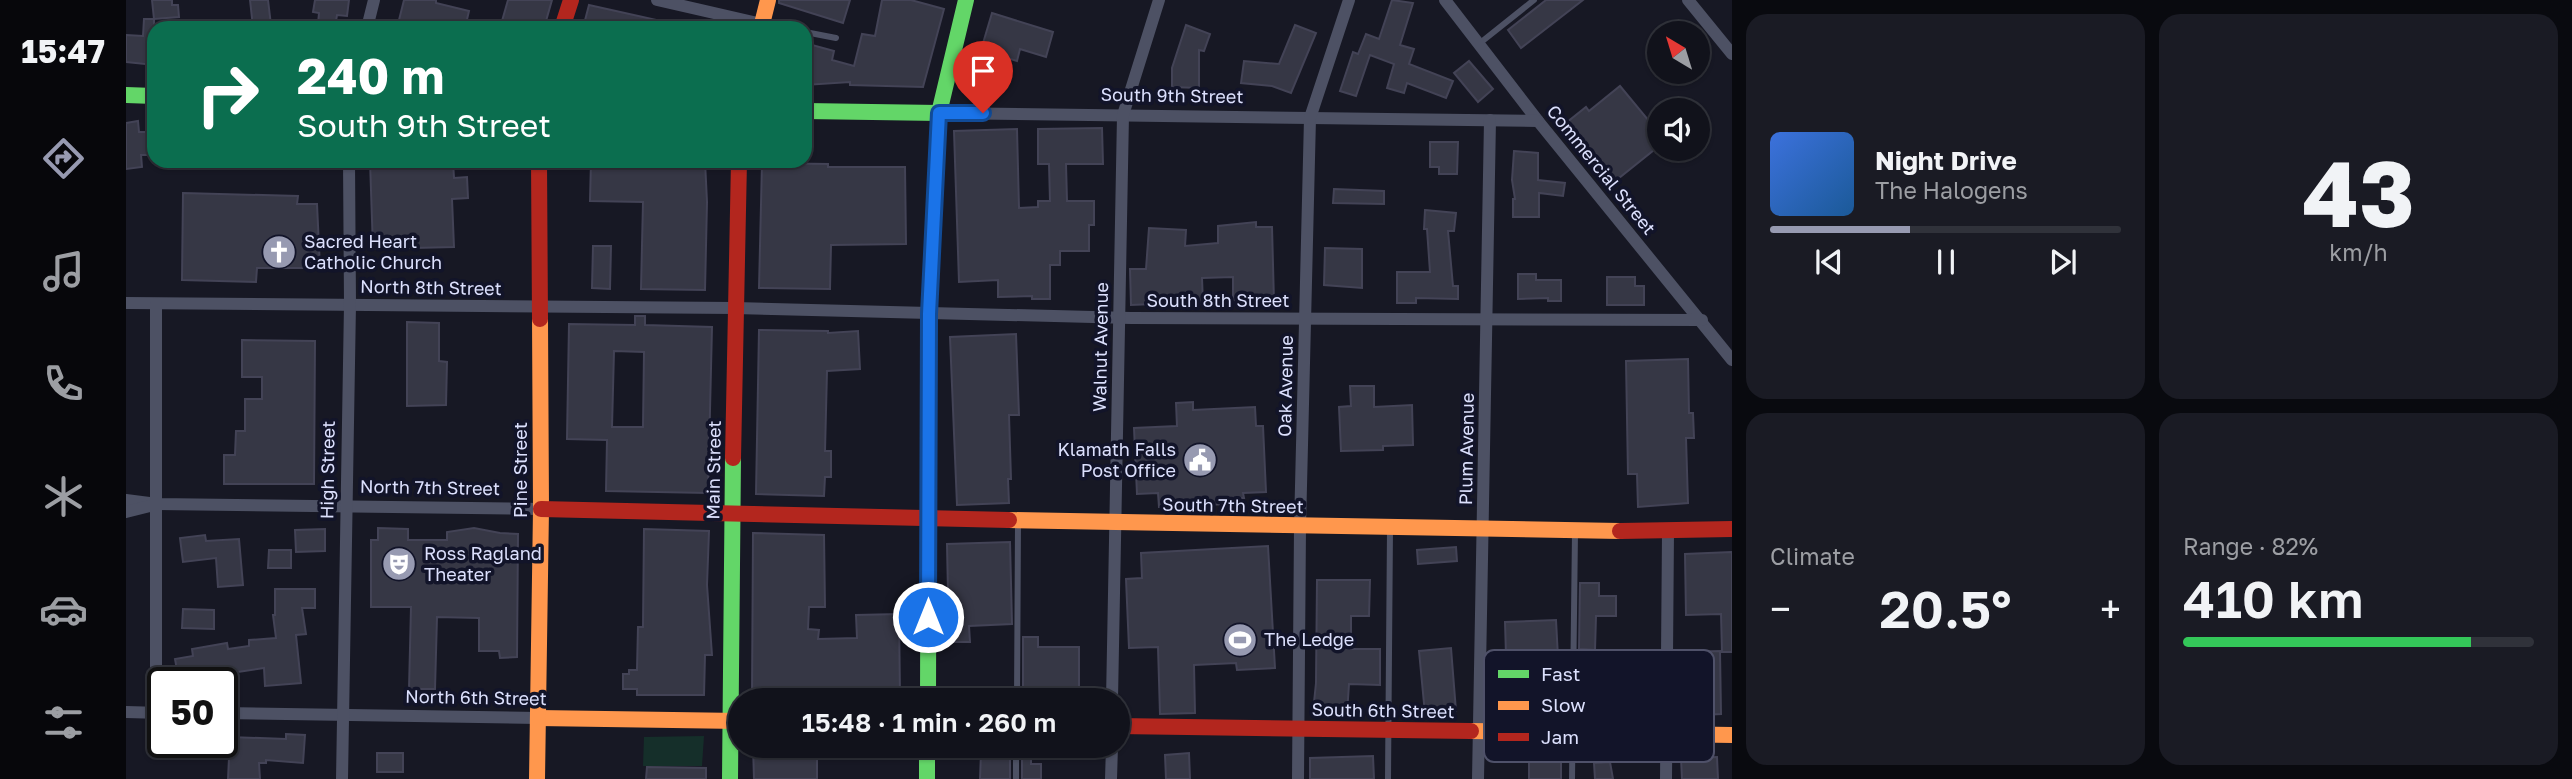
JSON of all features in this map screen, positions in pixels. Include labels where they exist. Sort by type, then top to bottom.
[{"type":"street","points":[[369,21],[374,0]]},
{"type":"street","points":[[564,21],[570,0]]},
{"type":"street","points":[[657,0],[742,21]]},
{"type":"street","points":[[763,21],[768,0]]},
{"type":"street","points":[[928,688],[929,314],[939,113],[966,0]]},
{"type":"street","name":"Walnut Avenue","points":[[1112,688],[1123,115],[1159,0]]},
{"type":"street","name":"Oak Avenue","points":[[1298,779],[1300,527],[1310,118],[1349,0]]},
{"type":"street","name":"Commercial Street","points":[[1445,0],[1538,121],[1732,360]]},
{"type":"street","points":[[1688,0],[1732,54]]},
{"type":"street","points":[[126,96],[147,96]]},
{"type":"street","name":"South 9th Street","points":[[812,111],[1538,121]]},
{"type":"street","name":"Plum Avenue","points":[[1478,779],[1490,120]]},
{"type":"street","name":"High Street","points":[[342,779],[350,304],[349,168]]},
{"type":"street","name":"Pine Street","points":[[537,779],[541,509],[539,168]]},
{"type":"street","name":"Main Street","points":[[735,688],[733,512],[739,168]]},
{"type":"street","name":"North 8th Street","points":[[126,303],[735,308]]},
{"type":"street","points":[[156,304],[159,667]]},
{"type":"street","name":"South 8th Street","points":[[735,308],[1119,318],[1702,320]]},
{"type":"street","name":"North 7th Street","points":[[126,500],[157,504],[733,512]]},
{"type":"street","points":[[126,512],[157,504]]},
{"type":"street","name":"South 7th Street","points":[[733,512],[1300,527],[1668,532],[1732,529]]},
{"type":"street","points":[[1667,650],[1668,532]]},
{"type":"street","points":[[126,712],[147,713]]},
{"type":"street","name":"North 6th Street","points":[[238,713],[728,721]]},
{"type":"street","name":"South 6th Street","points":[[1130,726],[1484,731]]},
{"type":"street","name":"South 6th Street","points":[[1714,735],[1732,735]]},
{"type":"street","name":"Main Street","points":[[730,779],[732,758]]},
{"type":"street","points":[[927,779],[928,758]]},
{"type":"street","points":[[1111,779],[1112,758]]},
{"type":"lane","points":[[1480,43],[1534,0]]},
{"type":"lane","points":[[812,33],[836,38]]},
{"type":"lane","points":[[1017,688],[1018,521]]},
{"type":"lane","points":[[1388,779],[1390,528]]},
{"type":"lane","points":[[1574,650],[1575,530]]},
{"type":"lane","points":[[1016,758],[1016,779]]},
{"type":"green space","points":[[704,736],[702,766],[643,766],[644,737]]},
{"type":"building","points":[[152,0],[172,0],[172,5],[178,5],[179,17],[154,19]]},
{"type":"building","points":[[250,0],[268,0],[271,21],[252,21]]},
{"type":"building","points":[[315,0],[349,0],[347,16],[337,15],[336,21],[318,21],[319,13],[313,12]]},
{"type":"building","points":[[404,0],[436,0],[436,3],[469,11],[467,21],[399,21]]},
{"type":"building","points":[[508,0],[552,0],[546,21],[502,21]]},
{"type":"building","points":[[779,0],[850,0],[843,23],[779,3]]},
{"type":"building","points":[[882,0],[911,0],[944,9],[923,87],[850,85],[850,82],[812,85],[812,45],[834,51],[832,60],[854,66],[862,34],[875,36]]},
{"type":"building","points":[[1392,0],[1413,3],[1400,45],[1414,49],[1409,64],[1453,81],[1446,98],[1407,83],[1404,93],[1387,88],[1394,64],[1370,55],[1356,96],[1340,91],[1353,52],[1358,54],[1366,34],[1379,39]]},
{"type":"building","points":[[1546,0],[1583,0],[1521,48],[1508,30]]},
{"type":"building","points":[[589,5],[661,21],[585,21]]},
{"type":"building","points":[[992,13],[1053,32],[1046,57],[1020,49],[1017,61],[981,50]]},
{"type":"building","points":[[144,19],[154,19],[147,21],[147,64],[126,62],[126,35],[143,36]]},
{"type":"building","points":[[1186,25],[1210,34],[1204,51],[1199,50],[1199,88],[1172,87],[1172,68]]},
{"type":"building","points":[[1295,25],[1316,33],[1291,93],[1272,86],[1241,83],[1244,61],[1279,64]]},
{"type":"building","points":[[1469,61],[1493,89],[1478,102],[1454,73]]},
{"type":"building","points":[[1620,86],[1647,119],[1647,156],[1614,182],[1566,123],[1586,107],[1589,111]]},
{"type":"building","points":[[138,121],[139,132],[147,132],[147,155],[141,155],[142,167],[126,169],[126,123]]},
{"type":"building","points":[[1102,128],[1103,164],[1066,164],[1067,201],[1094,201],[1094,225],[1089,225],[1089,251],[1060,251],[1060,265],[1050,265],[1050,299],[1032,299],[1032,296],[998,297],[998,280],[959,282],[954,131],[1017,129],[1019,208],[1038,207],[1038,201],[1050,201],[1049,164],[1038,164],[1038,129]]},
{"type":"building","points":[[1430,142],[1458,142],[1457,174],[1439,174],[1439,167],[1430,167]]},
{"type":"building","points":[[1514,151],[1538,153],[1538,180],[1565,183],[1563,196],[1539,193],[1539,217],[1513,217]]},
{"type":"building","points":[[812,164],[828,164],[828,167],[905,167],[906,244],[831,245],[830,289],[759,288],[762,168],[812,168]]},
{"type":"building","points":[[370,168],[453,168],[454,178],[467,177],[468,198],[452,199],[454,247],[373,249]]},
{"type":"building","points":[[591,168],[705,168],[705,290],[641,289],[643,202],[590,201]]},
{"type":"building","points":[[1334,189],[1384,191],[1384,204],[1333,203]]},
{"type":"building","points":[[183,193],[298,196],[297,204],[317,204],[320,268],[257,268],[256,282],[182,280]]},
{"type":"building","points":[[1425,210],[1456,213],[1454,231],[1448,231],[1453,286],[1458,286],[1458,299],[1416,298],[1416,303],[1397,303],[1397,272],[1430,272],[1427,229],[1424,229]]},
{"type":"building","points":[[1256,222],[1256,227],[1272,227],[1274,302],[1233,303],[1233,277],[1202,278],[1203,304],[1178,305],[1177,299],[1131,305],[1130,269],[1146,269],[1149,228],[1186,230],[1185,246],[1218,243],[1218,226]]},
{"type":"building","points":[[593,246],[611,246],[610,289],[592,288]]},
{"type":"building","points":[[1325,248],[1362,249],[1362,288],[1324,285]]},
{"type":"building","points":[[1518,274],[1536,274],[1536,280],[1561,280],[1561,301],[1548,301],[1548,298],[1518,299]]},
{"type":"building","points":[[1607,277],[1635,277],[1635,286],[1644,286],[1644,305],[1607,305]]},
{"type":"building","points":[[635,316],[645,316],[645,325],[712,327],[708,493],[606,491],[607,440],[567,439],[569,324],[635,325]],"holes":[[[614,351],[644,352],[643,427],[612,427]]]},
{"type":"building","points":[[407,322],[439,323],[439,361],[447,362],[446,405],[407,406]]},
{"type":"building","points":[[759,330],[828,333],[858,331],[860,369],[827,371],[825,451],[831,451],[831,477],[825,477],[824,496],[756,494]]},
{"type":"building","points":[[1016,334],[1019,415],[1009,415],[1009,503],[957,505],[950,337]]},
{"type":"building","points":[[242,340],[315,341],[314,484],[224,484],[224,455],[235,455],[236,431],[245,431],[245,399],[262,399],[262,377],[242,377]]},
{"type":"building","points":[[1688,359],[1689,413],[1693,413],[1694,438],[1686,438],[1688,503],[1638,507],[1637,474],[1628,474],[1626,361]]},
{"type":"building","points":[[1350,386],[1374,386],[1374,407],[1412,405],[1413,445],[1383,446],[1383,450],[1341,451],[1339,407],[1351,406]]},
{"type":"building","name":"Klamath Falls Post Office","points":[[1193,402],[1193,410],[1255,407],[1256,426],[1263,426],[1266,492],[1243,493],[1244,498],[1227,498],[1227,504],[1159,507],[1158,493],[1137,494],[1134,428],[1177,426],[1176,403]]},
{"type":"building","name":"Ross Ragland Theater","points":[[378,528],[408,529],[408,540],[447,540],[447,532],[474,528],[518,534],[517,657],[500,658],[499,651],[479,651],[479,618],[437,617],[435,689],[409,689],[411,607],[371,607],[371,540],[378,540]]},
{"type":"building","points":[[325,529],[325,551],[296,552],[295,530]]},
{"type":"building","points":[[644,529],[709,531],[707,585],[712,655],[705,655],[704,695],[637,695],[637,689],[623,689],[623,674],[629,674],[629,670],[637,670],[638,627],[643,627]]},
{"type":"building","points":[[753,533],[824,535],[825,607],[809,607],[808,629],[819,630],[818,639],[857,638],[856,615],[899,614],[900,688],[752,688]]},
{"type":"building","points":[[205,535],[206,541],[239,539],[243,585],[218,587],[216,558],[183,562],[180,538]]},
{"type":"building","points":[[1010,542],[1012,624],[969,626],[970,642],[949,642],[947,544]]},
{"type":"building","points":[[1268,546],[1275,668],[1237,670],[1236,663],[1194,665],[1195,713],[1160,714],[1158,647],[1129,648],[1126,579],[1142,578],[1141,553]]},
{"type":"building","points":[[1456,547],[1457,561],[1418,564],[1417,550]]},
{"type":"building","points":[[269,550],[291,550],[291,568],[268,568]]},
{"type":"building","points":[[1732,552],[1732,652],[1722,652],[1721,614],[1686,615],[1685,554]]},
{"type":"building","points":[[1317,580],[1370,580],[1369,616],[1351,616],[1351,649],[1380,649],[1380,685],[1349,684],[1347,714],[1313,712],[1316,683]]},
{"type":"building","points":[[1580,583],[1599,583],[1599,596],[1616,596],[1616,616],[1596,616],[1595,650],[1579,649]]},
{"type":"building","points":[[275,589],[315,589],[315,608],[302,608],[306,634],[296,635],[301,683],[265,686],[264,668],[238,672],[238,667],[176,667],[175,659],[193,656],[192,649],[227,643],[228,649],[249,646],[249,640],[276,638]]},
{"type":"building","points":[[183,609],[214,610],[214,629],[182,628]]},
{"type":"building","points":[[1556,620],[1558,650],[1506,650],[1505,622]]},
{"type":"building","points":[[1023,637],[1038,637],[1038,647],[1079,647],[1079,688],[1023,688]]},
{"type":"building","points":[[1451,648],[1456,711],[1425,714],[1419,651]]},
{"type":"building","points":[[1714,651],[1720,651],[1721,714],[1714,714]]},
{"type":"building","points":[[286,734],[305,735],[303,763],[266,760],[266,763],[259,763],[260,779],[228,779],[229,758],[238,758],[238,737],[286,739]]},
{"type":"building","points":[[377,753],[403,753],[403,772],[377,772]]},
{"type":"building","points":[[1189,753],[1190,779],[1166,779],[1165,755]]},
{"type":"building","points":[[1373,756],[1374,779],[1310,779],[1310,758]]},
{"type":"building","points":[[1714,757],[1717,757],[1718,779],[1682,779],[1681,762],[1714,762]]},
{"type":"building","points":[[753,758],[817,758],[817,779],[754,779]]},
{"type":"building","points":[[981,758],[1010,759],[1010,779],[980,779]]},
{"type":"building","points":[[1022,759],[1031,759],[1031,764],[1041,764],[1041,779],[1022,779]]},
{"type":"building","points":[[1529,762],[1561,762],[1561,779],[1529,779]]},
{"type":"building","points":[[1610,762],[1613,779],[1595,779],[1594,763]]},
{"type":"building","points":[[647,767],[706,768],[706,779],[646,779]]},
{"type":"traffic: fast","points":[[928,688],[929,315],[939,113],[966,0]]},
{"type":"traffic: fast","points":[[126,95],[147,96]]},
{"type":"traffic: fast","points":[[812,111],[939,113]]},
{"type":"traffic: fast","points":[[730,779],[733,458]]},
{"type":"traffic: fast","points":[[927,758],[927,779]]},
{"type":"traffic: slow","points":[[763,21],[768,0]]},
{"type":"traffic: slow","points":[[537,779],[541,509],[540,319]]},
{"type":"traffic: slow","points":[[1009,520],[1620,531]]},
{"type":"traffic: slow","points":[[538,718],[728,721]]},
{"type":"traffic: slow","points":[[1471,731],[1484,731]]},
{"type":"traffic: slow","points":[[1714,735],[1732,735]]},
{"type":"traffic: jam","points":[[564,21],[571,0]]},
{"type":"traffic: jam","points":[[539,168],[540,319]]},
{"type":"traffic: jam","points":[[733,458],[739,168]]},
{"type":"traffic: jam","points":[[541,509],[1009,520]]},
{"type":"traffic: jam","points":[[1620,531],[1732,529]]},
{"type":"traffic: jam","points":[[1130,726],[1471,731]]},
{"type":"place","name":"Sacred Heart Catholic Church","points":[[279,252]]},
{"type":"place","name":"Klamath Falls Post Office","points":[[1200,460]]},
{"type":"place","name":"Ross Ragland Theater","points":[[399,564]]},
{"type":"place","name":"The Ledge","points":[[1240,640]]},
{"type":"route","points":[[928,617],[929,314],[939,113],[983,113]]}]
